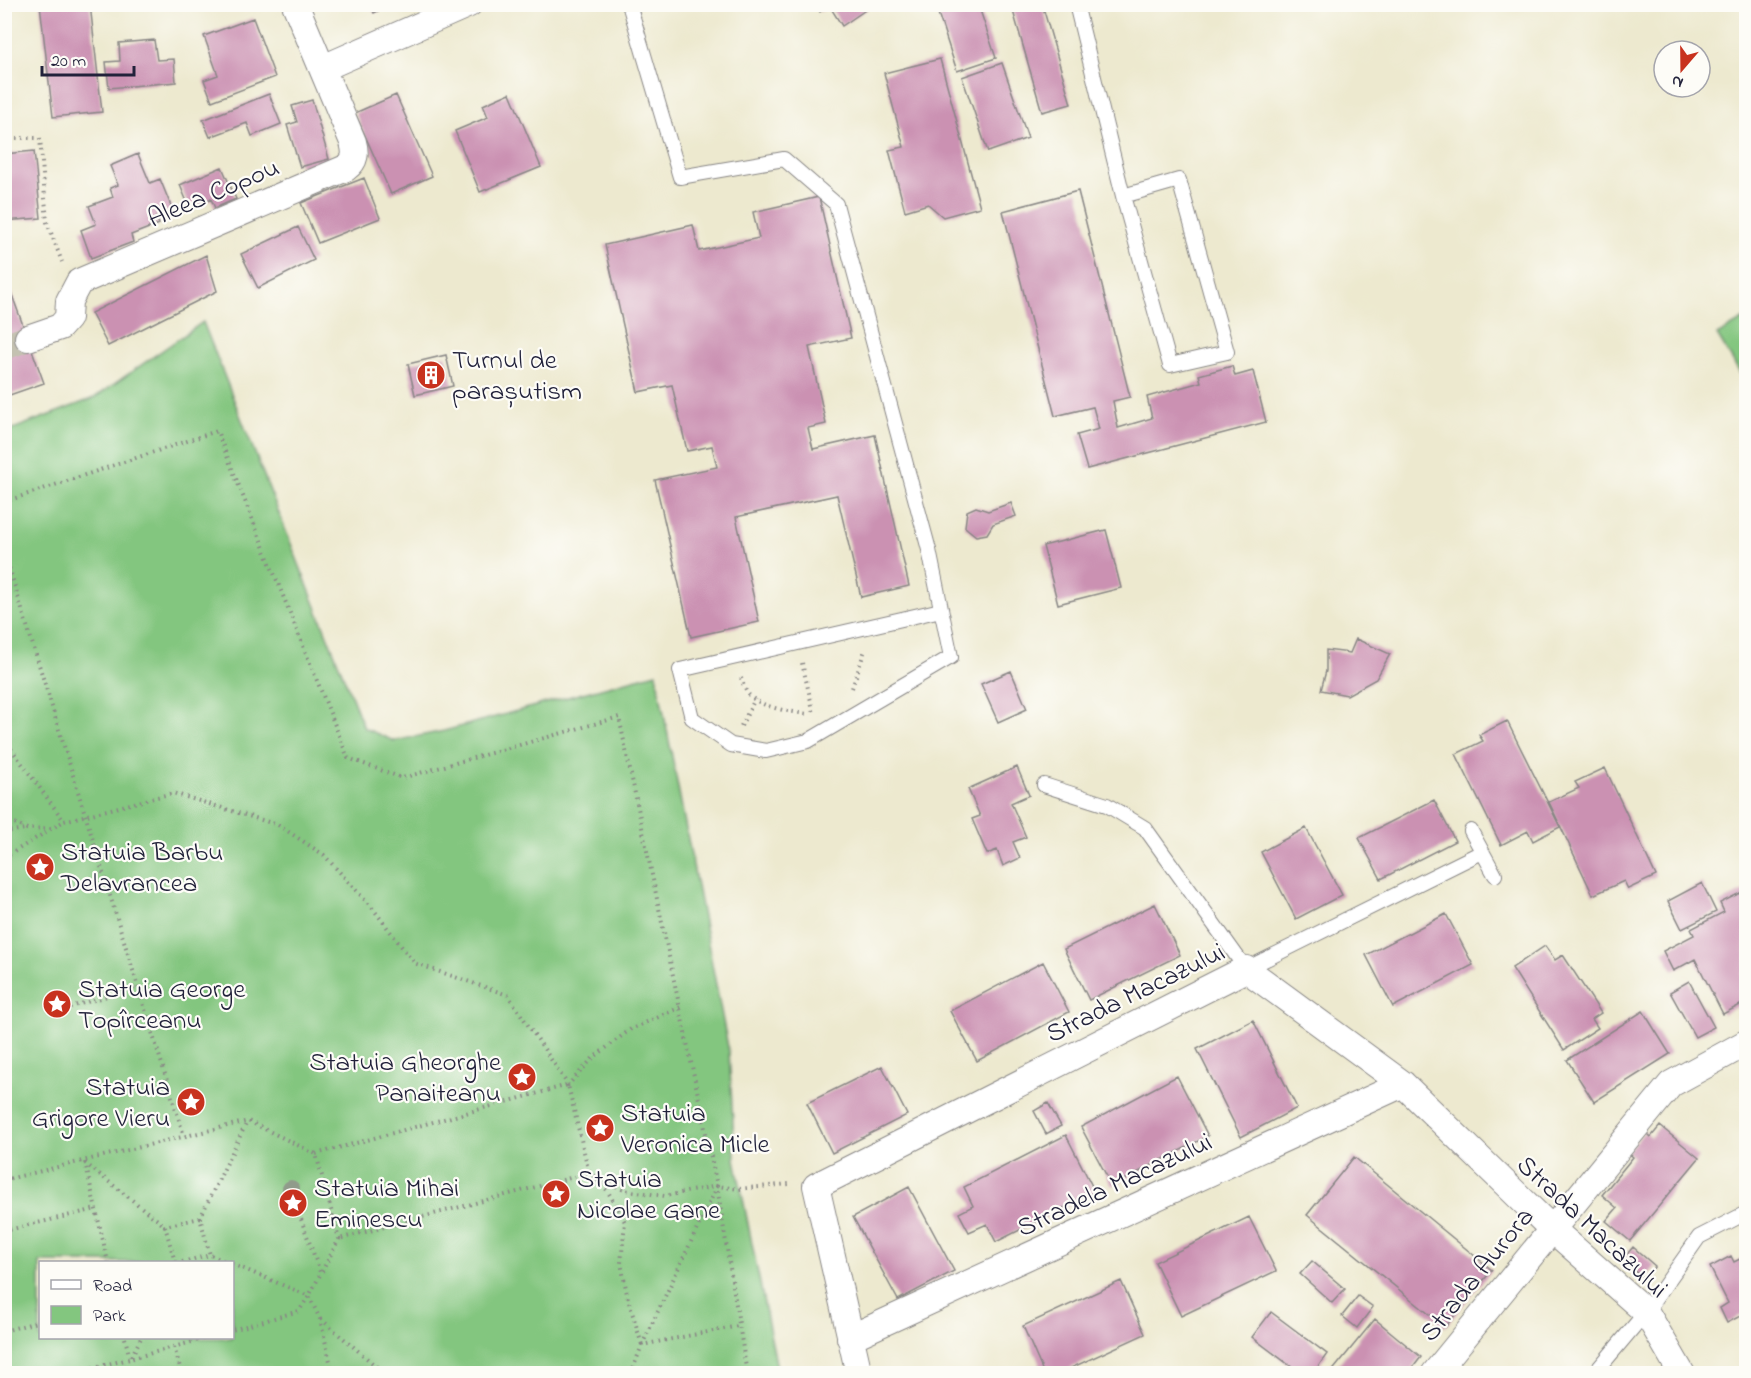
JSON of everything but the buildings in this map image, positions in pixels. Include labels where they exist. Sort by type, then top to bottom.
[{"type":"street","name":"Aleea Copou","points":[[74,291],[79,282],[350,165],[356,152],[353,142],[295,4]]},
{"type":"street","points":[[323,68],[469,4]]},
{"type":"street","points":[[28,338],[60,327],[68,318],[69,301],[74,291]]},
{"type":"street","name":"Strada Macazului","points":[[816,1186],[1246,969],[1403,1084],[1552,1229],[1646,1312],[1682,1374]]},
{"type":"street","name":"Strada Aurora","points":[[1434,1374],[1671,1084],[1746,1043]]},
{"type":"street","name":"Stradela Macazului","points":[[850,1338],[1403,1084]]},
{"type":"street","points":[[816,1186],[859,1374]]},
{"type":"lane","points":[[629,4],[680,177],[784,159],[836,204],[929,550],[951,657],[808,741],[766,751],[731,745],[692,718],[680,670],[941,610]]},
{"type":"lane","points":[[1076,4],[1123,196],[1170,365],[1227,352],[1179,180],[1123,196]]},
{"type":"lane","points":[[1044,785],[1107,805],[1145,828],[1246,969],[1482,852]]},
{"type":"lane","points":[[1471,831],[1495,875]]},
{"type":"lane","points":[[1594,1374],[1646,1312],[1698,1237],[1746,1213]]},
{"type":"path","points":[[4,138],[40,138],[47,222],[74,291]]},
{"type":"path","points":[[4,502],[217,430],[348,758],[402,778],[619,717],[717,1186],[747,1374]]},
{"type":"path","points":[[4,551],[184,1136]]},
{"type":"path","points":[[852,688],[869,639],[870,626]]},
{"type":"path","points":[[797,642],[819,734]]},
{"type":"path","points":[[734,657],[747,694],[783,711],[814,714],[824,709]]},
{"type":"path","points":[[4,739],[64,821]]},
{"type":"path","points":[[4,858],[64,821],[173,793],[278,825],[324,855],[374,910],[414,963],[508,995],[568,1085],[589,1173],[607,1190],[625,1222],[621,1263],[628,1299],[642,1345]]},
{"type":"path","points":[[4,818],[27,829]]},
{"type":"path","points":[[4,832],[53,828]]},
{"type":"path","points":[[70,1007],[138,987]]},
{"type":"path","points":[[4,1180],[248,1121],[316,1154],[568,1085],[593,1058],[631,1029],[681,1006]]},
{"type":"path","points":[[210,1255],[200,1218],[248,1121]]},
{"type":"path","points":[[234,1329],[299,1311],[339,1239],[316,1154]]},
{"type":"path","points":[[84,1162],[108,1261]]},
{"type":"path","points":[[84,1162],[165,1226],[174,1261]]},
{"type":"path","points":[[339,1239],[589,1173],[624,1190],[665,1196],[717,1186],[739,1189],[792,1184],[816,1186]]},
{"type":"path","points":[[631,1374],[642,1345],[717,1186]]},
{"type":"path","points":[[297,1208],[320,1272]]},
{"type":"path","points":[[4,1231],[96,1209]]},
{"type":"path","points":[[165,1226],[200,1218]]},
{"type":"path","points":[[189,1261],[210,1255],[224,1261]]},
{"type":"path","points":[[234,1265],[309,1296],[320,1319],[333,1374]]},
{"type":"path","points":[[320,1319],[385,1374]]},
{"type":"path","points":[[4,1331],[39,1321]]},
{"type":"path","points":[[642,1345],[738,1326]]},
{"type":"path","points":[[125,1339],[130,1359]]},
{"type":"path","points":[[130,1359],[140,1339]]},
{"type":"path","points":[[63,1374],[202,1339]]},
{"type":"path","points":[[174,1347],[182,1374]]},
{"type":"green space","points":[[1746,318],[1746,383],[1717,335]]},
{"type":"green space","points":[[203,322],[364,728],[394,741],[444,731],[656,673],[729,1052],[735,1159],[778,1373],[5,1373],[5,432],[94,398]]},
{"type":"tunnel","points":[[4,347],[28,338]]},
{"type":"place","name":"Turnul de parașutism","points":[[431,375]]},
{"type":"place","name":"Statuia Barbu Delavrancea","points":[[40,867]]},
{"type":"place","name":"Statuia George Topîrceanu","points":[[57,1004]]},
{"type":"place","name":"Statuia Gheorghe Panaiteanu","points":[[522,1077]]},
{"type":"place","name":"Statuia Grigore Vieru","points":[[191,1102]]},
{"type":"place","name":"Statuia Veronica Micle","points":[[600,1128]]},
{"type":"place","name":"Statuia Nicolae Gane","points":[[556,1194]]},
{"type":"place","name":"Statuia Mihai Eminescu","points":[[293,1203]]}]
